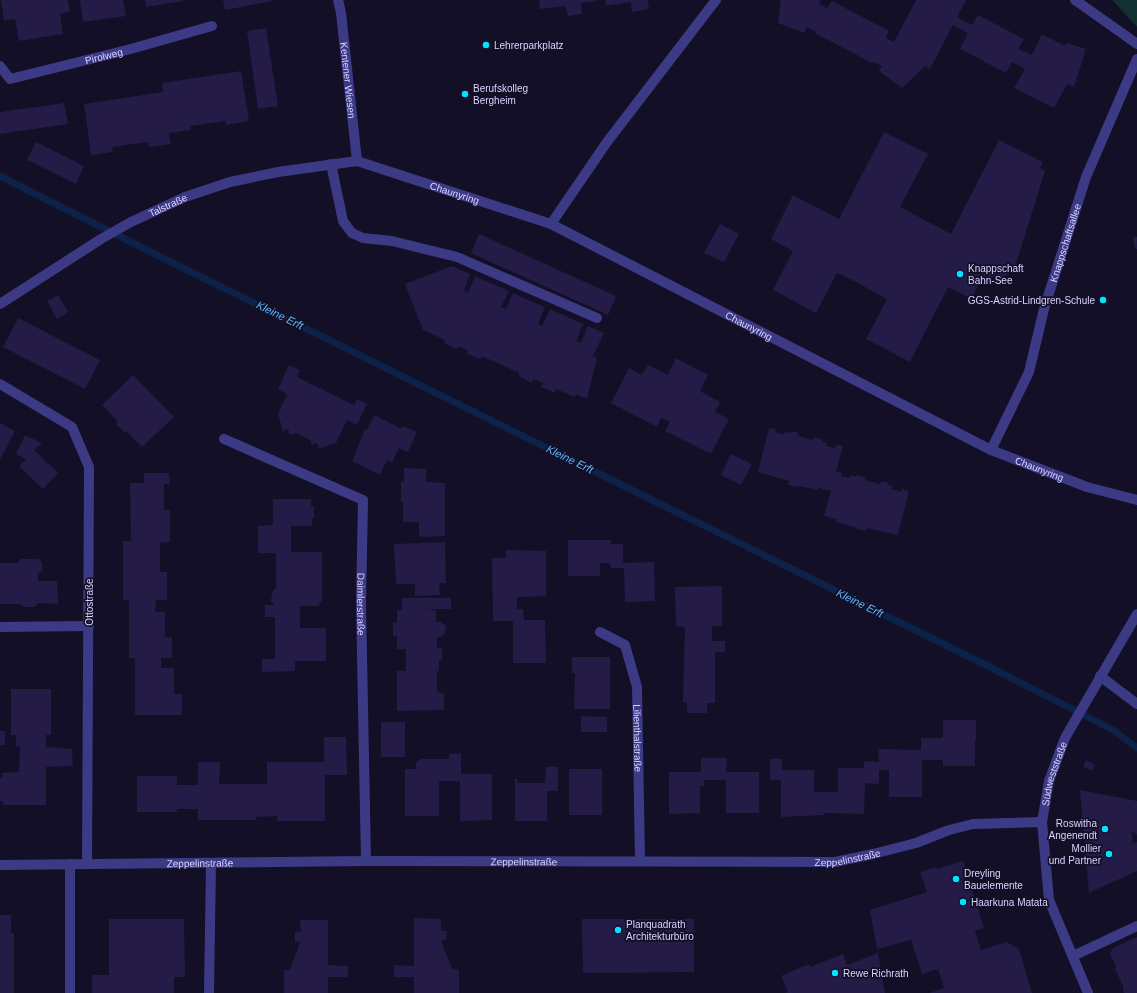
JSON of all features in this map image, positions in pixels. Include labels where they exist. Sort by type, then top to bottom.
[{"type":"street","name":"Kentener Wiesen","points":[[338,0],[341,13],[357,161]]},
{"type":"street","points":[[551,224],[607,142],[716,0]]},
{"type":"street","points":[[1076,0],[1137,44]]},
{"type":"street","name":"Pirolweg","points":[[0,66],[10,79],[127,50],[212,26]]},
{"type":"street","name":"Knappschaftsallee","points":[[990,450],[1029,372],[1036,349],[1044,309],[1086,177],[1137,59]]},
{"type":"street","name":"Talstraße","points":[[0,304],[130,222],[185,197],[230,182],[278,172],[357,161]]},
{"type":"street","name":"Chaunyring","points":[[357,161],[551,224],[990,450],[1087,487],[1137,500]]},
{"type":"street","points":[[331,164],[343,221],[352,233],[363,238],[392,242],[457,257],[597,318]]},
{"type":"street","name":"Ottostraße","points":[[0,384],[72,427],[89,467],[87,864]]},
{"type":"street","name":"Daimlerstraße","points":[[224,439],[363,500],[361,604],[366,861]]},
{"type":"street","name":"Südweststraße","points":[[1088,993],[1049,900],[1042,822],[1049,781],[1065,738],[1137,614]]},
{"type":"street","points":[[0,627],[89,626]]},
{"type":"street","name":"Lilienthalstraße","points":[[600,632],[625,646],[637,687],[640,861]]},
{"type":"street","points":[[1100,676],[1137,704]]},
{"type":"street","name":"Zeppelinstraße","points":[[0,865],[366,861],[836,862],[916,843],[949,830],[973,824],[1042,822]]},
{"type":"street","points":[[209,993],[211,863]]},
{"type":"street","points":[[70,864],[70,993]]},
{"type":"street","points":[[1073,956],[1137,926]]},
{"type":"green space","points":[[1112,0],[1137,0],[1137,27]]},
{"type":"building","points":[[1,0],[68,0],[70,12],[60,13],[63,34],[19,41],[15,19],[4,21]]},
{"type":"building","points":[[80,0],[123,0],[126,16],[83,22]]},
{"type":"building","points":[[145,0],[183,0],[183,1],[146,7]]},
{"type":"building","points":[[223,0],[273,0],[273,1],[225,10]]},
{"type":"building","points":[[539,0],[596,1],[581,3],[582,14],[568,16],[565,6],[540,9]]},
{"type":"building","points":[[605,0],[648,0],[649,9],[632,12],[631,2],[606,6]]},
{"type":"building","points":[[781,0],[821,0],[819,4],[827,8],[832,1],[889,31],[886,38],[894,42],[916,0],[966,0],[957,17],[972,25],[978,15],[1024,39],[1018,49],[1032,55],[1042,34],[1065,46],[1067,43],[1086,49],[1074,87],[1067,84],[1054,108],[1014,88],[1025,69],[1012,62],[1006,73],[960,49],[968,33],[953,25],[930,69],[925,66],[902,88],[879,71],[882,66],[873,62],[872,63],[815,33],[816,32],[807,27],[804,33],[778,23]]},
{"type":"building","points":[[266,28],[278,106],[258,109],[247,31]]},
{"type":"building","points":[[241,71],[249,121],[226,125],[226,121],[190,126],[191,130],[169,133],[171,144],[149,147],[148,142],[112,147],[113,152],[91,155],[84,104],[163,92],[162,83]]},
{"type":"building","points":[[64,103],[68,124],[0,134],[0,112]]},
{"type":"building","points":[[884,132],[928,154],[900,207],[951,234],[999,140],[1043,162],[1040,168],[1045,171],[1015,267],[1012,272],[1001,278],[990,277],[981,279],[972,299],[948,287],[910,362],[866,339],[887,299],[854,281],[837,273],[816,313],[773,290],[793,251],[771,239],[793,195],[839,219]]},
{"type":"building","points":[[36,142],[84,166],[76,184],[27,160]]},
{"type":"building","points":[[720,224],[739,234],[724,262],[704,253]]},
{"type":"building","points":[[479,234],[616,296],[608,315],[471,253]]},
{"type":"building","points":[[1133,237],[1137,237],[1137,249],[1135,249]]},
{"type":"building","points":[[452,266],[470,274],[464,290],[468,293],[475,276],[509,291],[501,307],[506,309],[513,293],[545,307],[538,324],[542,326],[550,309],[583,324],[576,341],[581,343],[588,326],[604,333],[593,356],[597,358],[587,399],[576,394],[575,397],[556,389],[555,393],[541,387],[543,383],[533,379],[532,383],[519,376],[519,373],[482,356],[480,359],[467,354],[468,351],[459,346],[457,349],[444,343],[445,340],[423,330],[405,284]]},
{"type":"building","points":[[58,295],[68,312],[57,319],[47,301]]},
{"type":"building","points":[[18,318],[100,360],[85,389],[3,347]]},
{"type":"building","points":[[676,358],[708,375],[700,391],[720,402],[715,412],[729,419],[711,454],[665,431],[670,422],[661,418],[657,427],[611,403],[629,368],[642,375],[648,365],[668,375]]},
{"type":"building","points":[[289,365],[300,370],[297,377],[354,405],[357,399],[367,404],[357,425],[347,420],[336,443],[319,449],[317,443],[312,445],[310,440],[296,433],[290,435],[288,429],[283,431],[278,414],[287,394],[278,389]]},
{"type":"building","points":[[133,375],[174,417],[142,447],[126,431],[125,433],[116,424],[118,422],[102,405]]},
{"type":"building","points":[[374,415],[402,429],[403,426],[417,432],[408,452],[399,448],[392,463],[387,460],[380,475],[352,461],[365,429],[367,430]]},
{"type":"building","points":[[0,423],[15,431],[0,460]]},
{"type":"building","points":[[769,428],[776,429],[775,432],[784,435],[785,432],[790,433],[790,431],[799,433],[798,436],[813,440],[814,437],[827,443],[826,446],[835,448],[836,445],[843,446],[836,472],[842,473],[841,476],[850,478],[851,475],[856,477],[856,475],[866,477],[865,480],[880,484],[881,481],[889,483],[888,485],[893,486],[892,489],[901,492],[902,489],[909,491],[898,535],[866,528],[866,531],[836,522],[836,519],[824,516],[831,491],[819,488],[818,490],[788,485],[789,481],[758,472]]},
{"type":"building","points":[[25,435],[42,443],[34,450],[58,473],[43,489],[19,466],[26,459],[16,454]]},
{"type":"building","points":[[731,454],[752,464],[741,485],[721,475]]},
{"type":"building","points":[[404,468],[426,469],[426,482],[445,483],[445,536],[419,537],[419,522],[403,522],[401,482],[404,482]]},
{"type":"building","points":[[144,473],[169,473],[170,484],[164,484],[164,510],[170,510],[170,542],[160,543],[160,572],[167,572],[167,600],[156,600],[155,612],[165,612],[165,637],[172,637],[172,658],[161,658],[161,668],[174,668],[174,694],[182,694],[182,715],[135,715],[135,658],[129,658],[129,600],[123,600],[123,541],[131,541],[130,483],[144,483]]},
{"type":"building","points":[[273,499],[311,499],[311,506],[314,506],[314,519],[312,518],[312,526],[291,526],[291,552],[322,552],[322,601],[318,606],[300,606],[300,628],[326,628],[326,661],[295,661],[295,671],[262,672],[262,659],[275,659],[275,617],[265,617],[265,605],[275,605],[271,601],[272,592],[276,587],[276,553],[258,553],[258,526],[273,525]]},
{"type":"building","points":[[568,540],[611,540],[611,544],[623,544],[623,563],[654,562],[655,601],[625,602],[624,568],[611,568],[610,563],[600,563],[600,576],[568,576]]},
{"type":"building","points":[[445,542],[446,583],[439,583],[440,595],[415,596],[415,584],[396,584],[394,544]]},
{"type":"building","points":[[506,550],[546,551],[546,596],[517,597],[517,609],[523,609],[524,620],[545,620],[546,663],[513,663],[513,621],[493,621],[492,558],[506,558]]},
{"type":"building","points":[[21,559],[38,559],[42,562],[42,570],[38,574],[38,581],[57,581],[58,604],[38,603],[35,607],[24,607],[21,604],[0,604],[0,563],[17,563]]},
{"type":"building","points":[[722,586],[722,626],[712,626],[712,641],[725,641],[725,652],[715,652],[715,703],[707,703],[707,713],[687,713],[687,703],[683,702],[685,627],[676,626],[675,587]]},
{"type":"building","points":[[402,598],[451,598],[451,609],[426,609],[436,610],[436,622],[441,622],[446,626],[445,633],[441,637],[437,637],[437,648],[442,648],[442,660],[439,660],[439,671],[437,671],[437,692],[444,693],[444,710],[397,711],[397,671],[406,671],[406,649],[397,649],[397,636],[393,637],[393,622],[397,623],[397,610],[402,610]]},
{"type":"building","points":[[572,657],[610,657],[610,709],[574,709],[575,673],[572,673]]},
{"type":"building","points":[[11,689],[51,689],[51,735],[46,735],[46,747],[72,749],[73,766],[46,767],[46,805],[3,805],[3,801],[0,801],[0,778],[2,778],[2,773],[19,772],[20,747],[16,746],[16,735],[11,735]]},
{"type":"building","points":[[581,716],[607,717],[607,732],[581,732]]},
{"type":"building","points":[[943,720],[976,720],[975,766],[943,766],[943,760],[922,760],[922,797],[889,797],[889,770],[879,770],[879,784],[865,783],[864,814],[824,813],[824,815],[781,817],[781,780],[770,780],[770,759],[782,759],[782,770],[814,770],[814,792],[838,792],[838,768],[864,768],[864,761],[879,762],[878,749],[921,750],[921,738],[943,738]]},
{"type":"building","points":[[381,722],[405,722],[405,757],[381,757]]},
{"type":"building","points":[[0,731],[5,731],[5,745],[0,745]]},
{"type":"building","points":[[324,737],[346,737],[347,775],[325,775],[325,821],[277,821],[277,816],[256,817],[256,820],[198,820],[198,809],[177,809],[177,812],[137,812],[137,776],[177,776],[177,785],[198,785],[198,762],[220,762],[219,784],[267,784],[267,762],[324,762]]},
{"type":"building","points":[[461,753],[461,774],[492,774],[492,820],[460,821],[460,781],[439,781],[439,816],[405,816],[405,769],[416,769],[416,762],[421,759],[449,759],[449,754]]},
{"type":"building","points":[[701,758],[727,758],[726,772],[759,772],[759,813],[726,813],[726,780],[704,780],[704,786],[700,786],[700,813],[669,814],[669,772],[701,772]]},
{"type":"building","points":[[1086,760],[1095,765],[1092,771],[1083,767]]},
{"type":"building","points":[[546,767],[558,767],[558,791],[547,791],[547,821],[515,821],[515,779],[517,779],[517,783],[545,783]]},
{"type":"building","points":[[569,769],[602,769],[602,815],[569,815]]},
{"type":"building","points":[[1080,790],[1137,801],[1137,835],[1132,831],[1133,844],[1137,842],[1137,871],[1089,893]]},
{"type":"building","points":[[963,861],[984,928],[975,931],[981,950],[1006,942],[1019,949],[1032,993],[929,993],[944,988],[938,969],[922,974],[911,940],[877,949],[870,910],[927,892],[920,872],[937,867],[937,869]]},
{"type":"building","points":[[0,915],[11,915],[11,933],[14,933],[14,993],[0,993]]},
{"type":"building","points":[[414,918],[441,919],[441,931],[447,931],[446,940],[441,941],[452,969],[459,970],[459,993],[414,993],[414,977],[394,977],[394,965],[414,966]]},
{"type":"building","points":[[109,919],[184,919],[185,977],[174,977],[174,993],[92,993],[92,975],[109,975]]},
{"type":"building","points":[[582,919],[694,919],[694,972],[583,973]]},
{"type":"building","points":[[300,920],[328,920],[328,965],[348,966],[348,977],[328,977],[328,993],[284,993],[284,970],[290,970],[300,942],[295,942],[295,932],[301,931]]},
{"type":"building","points":[[1137,937],[1137,993],[1124,993],[1123,986],[1115,969],[1116,966],[1110,954],[1113,948]]},
{"type":"building","name":"Rewe Richrath","points":[[878,953],[885,993],[785,993],[788,992],[781,976],[809,964],[810,967],[843,954],[847,965]]},
{"type":"waterway","name":"Kleine Erft","points":[[0,176],[990,667],[1113,730],[1137,748]]},
{"type":"place","name":"Lehrerparkplatz","points":[[486,45]]},
{"type":"place","name":"Berufskolleg Bergheim","points":[[465,94]]},
{"type":"place","name":"Knappschaft Bahn-See","points":[[960,274]]},
{"type":"place","name":"GGS-Astrid-Lindgren-Schule","points":[[1103,300]]},
{"type":"place","name":"Roswitha Angenendt","points":[[1105,829]]},
{"type":"place","name":"Mollier und Partner","points":[[1109,854]]},
{"type":"place","name":"Dreyling Bauelemente","points":[[956,879]]},
{"type":"place","name":"Haarkuna Matata","points":[[963,902]]},
{"type":"place","name":"Planquadrath Architekturbüro","points":[[618,930]]},
{"type":"place","name":"Rewe Richrath","points":[[835,973]]}]
